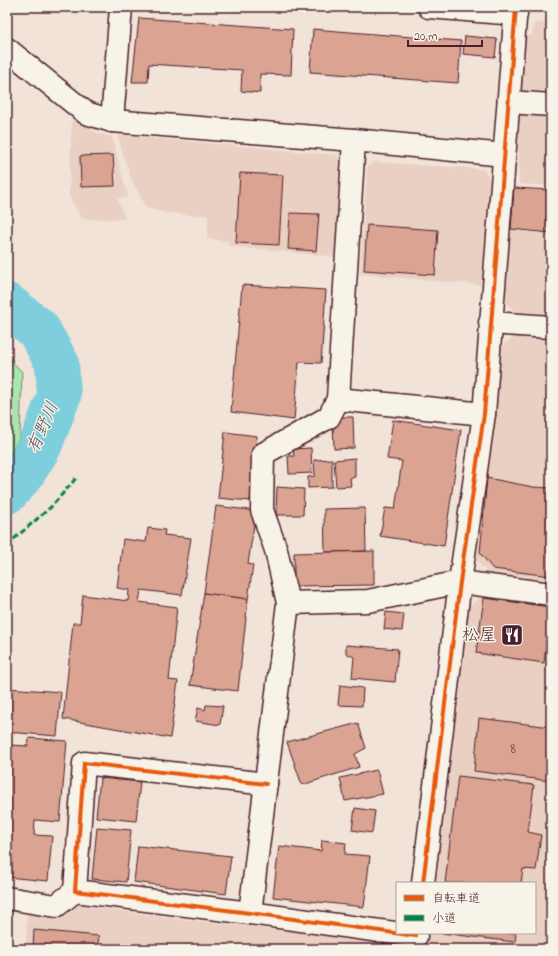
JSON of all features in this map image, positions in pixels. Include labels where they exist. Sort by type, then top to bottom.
[{"type":"street","points":[[112,122],[121,7]]},
{"type":"street","points":[[423,882],[460,582],[484,414],[490,323],[516,11],[429,7]]},
{"type":"street","points":[[7,49],[86,113],[112,122],[354,140],[504,155]]},
{"type":"street","points":[[508,102],[551,105]]},
{"type":"street","points":[[250,913],[288,603],[276,550],[262,510],[263,454],[329,417],[338,399],[354,140]]},
{"type":"street","points":[[490,323],[551,327]]},
{"type":"street","points":[[338,399],[484,414]]},
{"type":"street","points":[[288,603],[368,601],[460,582],[551,594]]},
{"type":"street","points":[[75,891],[84,763],[266,784]]},
{"type":"street","points":[[7,898],[56,906],[75,891],[250,913],[416,939]]},
{"type":"shaded area","points":[[534,23],[551,24],[551,186],[519,184],[518,109],[524,35],[532,36]]},
{"type":"shaded area","points":[[72,118],[97,133],[112,137],[128,197],[117,198],[125,219],[82,219],[69,196]]},
{"type":"shaded area","points":[[117,135],[337,155],[346,166],[337,257],[228,246],[228,241],[207,239],[208,216],[166,213],[146,208],[130,176]]},
{"type":"shaded area","points":[[374,162],[483,169],[492,180],[481,285],[360,274],[367,167]]},
{"type":"shaded area","points":[[514,188],[551,189],[551,316],[514,312],[503,298]]},
{"type":"shaded area","points":[[515,336],[551,339],[551,584],[489,575],[476,559],[495,411],[499,348]]},
{"type":"shaded area","points":[[484,595],[551,603],[551,949],[426,949],[428,934],[536,934],[536,882],[434,882],[468,607]]},
{"type":"shaded area","points":[[73,904],[163,917],[366,940],[390,945],[394,949],[26,949],[27,909]]},
{"type":"green space","points":[[7,356],[22,372],[20,437],[7,458]]},
{"type":"building","points":[[549,7],[551,7],[551,20],[548,20]]},
{"type":"building","points":[[139,18],[293,29],[291,75],[260,74],[260,93],[241,91],[242,70],[149,64],[148,82],[132,82]]},
{"type":"building","points":[[313,29],[461,41],[458,83],[310,72]]},
{"type":"building","points":[[465,36],[497,39],[495,57],[463,54]]},
{"type":"building","points":[[113,155],[115,186],[81,187],[80,156]]},
{"type":"building","points":[[240,173],[283,175],[279,245],[236,243]]},
{"type":"building","points":[[514,188],[551,190],[551,233],[511,229]]},
{"type":"building","points":[[290,213],[319,214],[316,251],[288,249]]},
{"type":"building","points":[[367,225],[438,230],[435,275],[364,270]]},
{"type":"building","points":[[242,285],[326,290],[321,363],[299,362],[294,420],[231,412]]},
{"type":"building","points":[[339,417],[353,417],[354,448],[334,449],[333,424],[339,423]]},
{"type":"building","points":[[393,420],[461,430],[444,546],[380,536],[385,508],[395,509],[402,461],[387,459]]},
{"type":"building","points":[[225,432],[257,436],[250,501],[218,498]]},
{"type":"building","points":[[311,448],[312,473],[289,474],[288,456],[294,456],[293,449]]},
{"type":"building","points":[[355,458],[355,477],[350,478],[351,486],[336,487],[334,460]]},
{"type":"building","points":[[332,459],[332,487],[308,488],[308,477],[315,476],[314,460]]},
{"type":"building","points":[[487,478],[533,487],[551,488],[551,576],[493,569],[480,553]]},
{"type":"building","points":[[277,487],[304,489],[303,515],[276,515]]},
{"type":"building","points":[[216,506],[256,511],[248,564],[253,565],[248,599],[204,593]]},
{"type":"building","points":[[365,508],[366,551],[325,552],[324,509]]},
{"type":"building","points":[[148,528],[165,530],[164,535],[191,538],[182,595],[141,590],[139,602],[177,607],[169,680],[178,681],[170,738],[63,719],[73,623],[80,623],[83,595],[128,601],[129,590],[117,588],[123,539],[146,542]]},
{"type":"building","points":[[374,551],[374,585],[294,586],[294,553]]},
{"type":"building","points":[[204,593],[248,599],[238,691],[190,685]]},
{"type":"building","points":[[484,598],[550,607],[544,663],[476,653]]},
{"type":"building","points":[[386,612],[404,614],[402,631],[384,629]]},
{"type":"building","points":[[346,645],[398,649],[395,682],[352,678],[354,657],[346,653]]},
{"type":"building","points":[[340,685],[363,688],[362,706],[338,705]]},
{"type":"building","points":[[7,688],[61,692],[57,736],[7,732]]},
{"type":"building","points":[[206,705],[223,706],[220,725],[195,721],[198,708],[205,710]]},
{"type":"building","points":[[479,718],[551,727],[551,781],[474,771]]},
{"type":"building","points":[[358,723],[366,748],[355,754],[359,767],[302,785],[287,742]]},
{"type":"building","points":[[29,738],[67,741],[60,822],[35,820],[34,835],[52,836],[48,881],[7,877],[10,833],[7,832],[7,767],[9,745],[28,746]]},
{"type":"building","points":[[377,770],[383,794],[345,801],[340,778]]},
{"type":"building","points":[[458,776],[534,785],[528,832],[541,835],[536,870],[523,869],[521,882],[445,882]]},
{"type":"building","points":[[100,778],[140,782],[136,821],[96,817]]},
{"type":"building","points":[[355,808],[375,811],[372,833],[352,830]]},
{"type":"building","points":[[97,827],[131,830],[126,882],[92,879]]},
{"type":"building","points":[[322,840],[346,843],[345,854],[370,856],[364,907],[273,897],[279,846],[321,851]]},
{"type":"building","points":[[138,846],[231,856],[226,894],[134,882]]},
{"type":"building","points":[[34,930],[99,936],[97,949],[33,949]]},
{"type":"building","points":[[449,934],[516,934],[515,942]]},
{"type":"waterway","name":"有野川","points":[[7,305],[38,329],[57,363],[59,396],[40,446],[22,475],[7,492]]},
{"type":"marked path","points":[[7,545],[52,506],[77,477]]},
{"type":"cycle path","points":[[423,882],[460,582],[484,414],[516,7]]},
{"type":"cycle path","points":[[266,784],[84,763],[75,891],[396,933]]},
{"type":"cycle path","points":[[402,934],[416,936]]},
{"type":"place","name":"松屋","points":[[512,635]]}]
